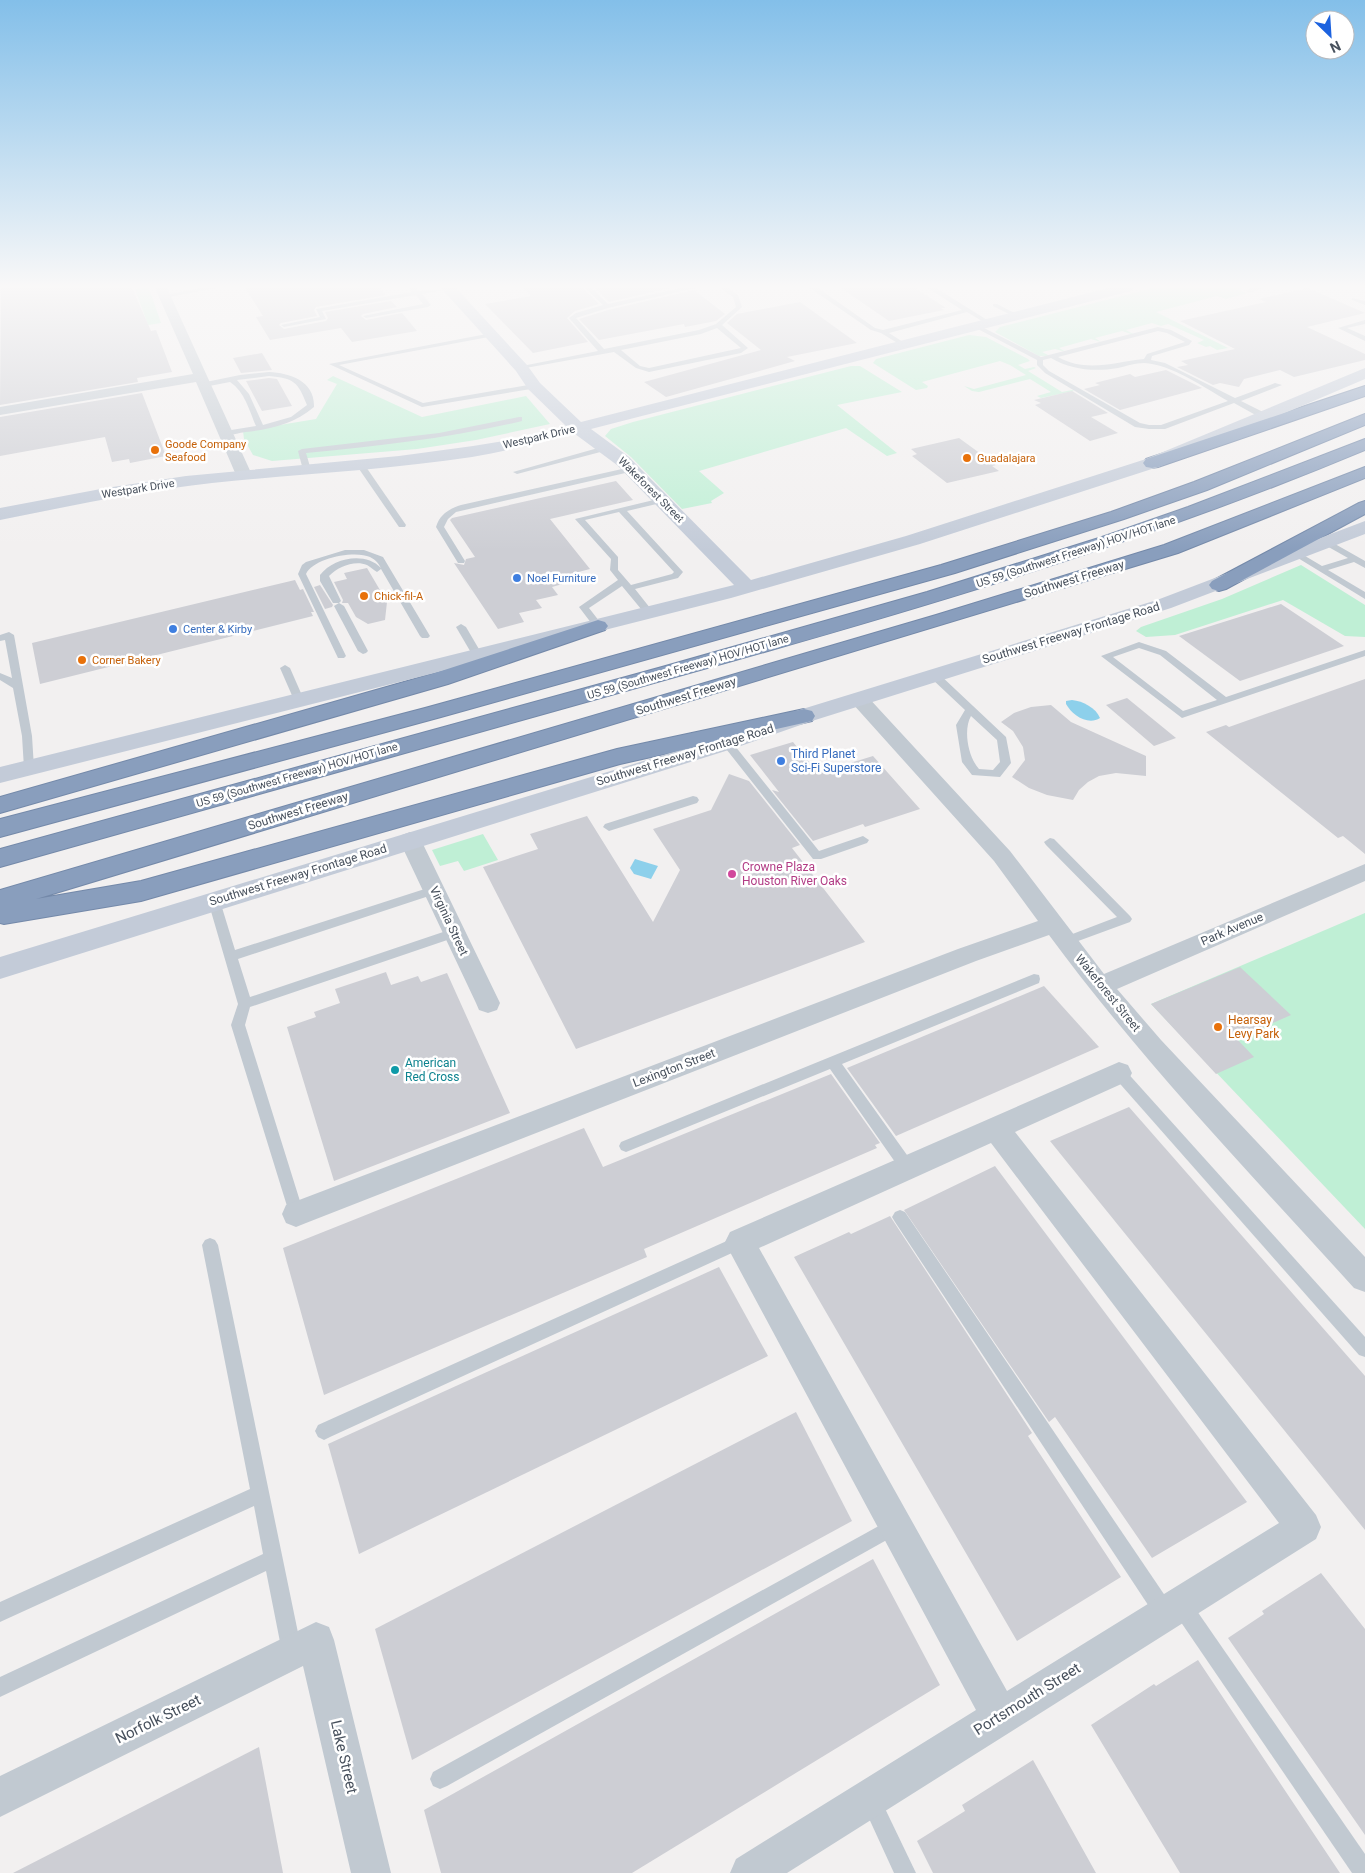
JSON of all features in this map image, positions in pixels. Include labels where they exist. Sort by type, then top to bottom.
[{"type":"highway","points":[[1152,464],[1365,391]]},
{"type":"highway","points":[[0,828],[281,755],[840,601],[1027,546],[1188,492],[1303,447],[1365,419]]},
{"type":"highway","name":"US 59 (Southwest Freeway) HOV/HOT lane","points":[[0,858],[939,596],[1164,524],[1265,486],[1365,444]]},
{"type":"highway","name":"Southwest Freeway","points":[[0,900],[934,622],[1161,552],[1365,472]]},
{"type":"highway","points":[[1219,585],[1365,507]]},
{"type":"highway","points":[[0,805],[440,679],[598,626]]},
{"type":"highway","points":[[0,915],[141,891],[617,757],[804,716]]},
{"type":"main road","name":"Wakeforest Street","points":[[527,375],[534,386],[578,428],[631,469],[747,588]]},
{"type":"main road","name":"Westpark Drive","points":[[0,514],[132,489],[244,475],[361,466],[468,453],[578,428],[785,375]]},
{"type":"main road","points":[[0,775],[747,588],[1006,512],[1152,464],[1359,375]]},
{"type":"main road","name":"Southwest Freeway Frontage Road","points":[[0,968],[727,743],[804,716],[1155,607],[1219,585],[1365,527]]},
{"type":"street","points":[[200,375],[244,475]]},
{"type":"street","points":[[0,411],[202,381]]},
{"type":"street","name":"Wakeforest Street","points":[[860,699],[1002,856],[1100,986],[1174,1072],[1365,1278]]},
{"type":"street","name":"Virginia Street","points":[[410,840],[488,1003]]},
{"type":"street","name":"Park Avenue","points":[[1100,986],[1365,872]]},
{"type":"street","name":"Lexington Street","points":[[296,1214],[967,955],[1060,933]]},
{"type":"street","points":[[1000,1716],[894,1526],[740,1242],[1119,1072]]},
{"type":"street","name":"Portsmouth Street","points":[[750,1873],[1304,1527],[996,1128]]},
{"type":"street","name":"Norfolk Street","points":[[0,1798],[304,1646]]},
{"type":"street","name":"Lake Street","points":[[304,1646],[371,1873]]},
{"type":"lane","points":[[202,381],[232,380],[260,375]]},
{"type":"lane","points":[[225,433],[287,422],[307,410],[311,405],[301,383],[287,375]]},
{"type":"lane","points":[[357,375],[422,405],[534,386]]},
{"type":"lane","points":[[1053,375],[1138,425],[1149,428],[1162,427],[1278,385]]},
{"type":"lane","points":[[1185,375],[1264,416]]},
{"type":"lane","points":[[1063,381],[1071,377]]},
{"type":"lane","points":[[232,380],[238,383],[243,390],[260,427]]},
{"type":"lane","points":[[307,470],[302,451],[414,438],[519,419]]},
{"type":"lane","points":[[517,472],[605,448]]},
{"type":"lane","points":[[361,466],[402,525]]},
{"type":"lane","points":[[461,561],[440,527],[440,523],[448,514],[476,504],[631,469]]},
{"type":"lane","points":[[649,613],[614,570],[615,559],[579,519],[662,500]]},
{"type":"lane","points":[[598,626],[584,607],[626,585],[675,576],[678,572],[621,509]]},
{"type":"lane","points":[[1328,543],[1365,565]]},
{"type":"lane","points":[[341,656],[302,574],[305,567],[309,564],[345,553],[360,551],[371,554],[380,560],[420,637],[374,564],[364,561],[338,566],[326,572],[324,575],[325,581],[363,651]]},
{"type":"lane","points":[[1297,555],[1365,596]]},
{"type":"lane","points":[[1321,569],[1355,559]]},
{"type":"lane","points":[[461,627],[478,656]]},
{"type":"lane","points":[[0,638],[9,635],[27,736],[29,768]]},
{"type":"lane","points":[[1224,700],[1163,653],[1139,645],[1106,656],[1182,714],[1224,700],[1365,653]]},
{"type":"lane","points":[[285,668],[299,700]]},
{"type":"lane","points":[[0,676],[18,686]]},
{"type":"lane","points":[[935,676],[1002,739],[1006,763],[996,774],[976,772],[967,762],[961,725],[970,710]]},
{"type":"lane","points":[[727,743],[817,856],[863,840]]},
{"type":"lane","points":[[609,827],[693,800]]},
{"type":"lane","points":[[1050,842],[1126,919],[1060,933]]},
{"type":"lane","points":[[231,956],[434,890]]},
{"type":"lane","points":[[214,902],[244,1004],[238,1025],[296,1214]]},
{"type":"lane","points":[[244,1004],[455,933]]},
{"type":"lane","points":[[626,1146],[1034,979]]},
{"type":"lane","points":[[833,1062],[907,1168]]},
{"type":"lane","points":[[1119,1072],[1365,1349]]},
{"type":"lane","points":[[900,1216],[1173,1608],[1365,1873]]},
{"type":"lane","points":[[324,1431],[740,1242]]},
{"type":"lane","points":[[210,1245],[272,1559],[304,1646]]},
{"type":"lane","points":[[0,1612],[260,1494]]},
{"type":"lane","points":[[440,1779],[894,1526]]},
{"type":"lane","points":[[0,1687],[272,1559]]},
{"type":"lane","points":[[869,1798],[905,1873]]},
{"type":"green space","points":[[814,375],[875,375],[902,392],[837,405],[897,453],[887,456],[846,428],[699,471],[724,493],[711,501],[712,503],[682,509],[631,457],[605,436],[611,429]]},
{"type":"green space","points":[[893,375],[946,375],[922,382],[928,386],[927,388],[916,390]]},
{"type":"green space","points":[[1024,375],[1035,375],[1062,392],[1074,391],[1041,398],[1037,396],[1051,392],[1030,379],[979,392],[972,391],[964,386],[974,389]]},
{"type":"green space","points":[[333,376],[422,417],[526,396],[550,424],[476,440],[417,449],[272,461],[253,455],[244,439],[243,431],[316,419],[337,384],[327,380]]},
{"type":"green space","points":[[1301,565],[1365,605],[1365,637],[1345,636],[1283,600],[1175,635],[1146,637],[1136,631],[1141,627],[1222,599]]},
{"type":"green space","points":[[483,834],[498,860],[464,871],[458,861],[440,866],[432,850]]},
{"type":"green space","points":[[1365,913],[1365,1229],[1151,1004]]},
{"type":"water","points":[[1072,700],[1089,706],[1100,718],[1090,721],[1076,715],[1066,704],[1066,701]]},
{"type":"water","points":[[635,859],[658,866],[651,879],[634,874],[630,868]]},
{"type":"building","points":[[0,375],[152,375],[137,378],[138,382],[0,405]]},
{"type":"building","points":[[668,375],[743,375],[666,397],[644,382]]},
{"type":"building","points":[[1125,375],[1135,377],[1177,375],[1202,388],[1120,410],[1084,389],[1100,385],[1095,383]]},
{"type":"building","points":[[1194,375],[1258,375],[1244,379],[1239,387],[1220,383],[1213,385]]},
{"type":"building","points":[[269,378],[277,379],[292,406],[262,411],[246,381]]},
{"type":"building","points":[[1072,391],[1108,413],[1091,417],[1118,433],[1090,441],[1035,405],[1041,403],[1034,400]]},
{"type":"building","points":[[142,393],[166,456],[130,463],[129,459],[112,462],[105,437],[0,456],[0,417]]},
{"type":"building","points":[[959,438],[996,465],[992,466],[999,471],[947,483],[912,456],[917,454],[911,449]]},
{"type":"building","points":[[616,481],[633,500],[550,519],[590,569],[567,575],[573,581],[552,587],[558,595],[536,600],[542,608],[519,613],[524,622],[498,629],[454,563],[464,565],[466,559],[475,557],[450,520]]},
{"type":"building","name":"Chick-fil-A","points":[[367,568],[387,602],[385,620],[368,624],[356,617],[348,603],[342,603],[343,600],[334,582],[347,579],[344,573]]},
{"type":"building","name":"Center & Kirby","points":[[295,580],[300,590],[303,589],[314,612],[311,612],[313,616],[40,684],[32,643]]},
{"type":"building","points":[[320,585],[333,605],[332,607],[325,609],[314,587]]},
{"type":"building","points":[[1281,604],[1344,646],[1240,681],[1179,636]]},
{"type":"building","points":[[1365,679],[1365,854],[1343,836],[1338,838],[1206,732],[1226,725],[1229,727]]},
{"type":"building","points":[[1127,698],[1176,738],[1154,746],[1106,705]]},
{"type":"building","points":[[1051,705],[1071,722],[1146,756],[1146,776],[1116,773],[1099,776],[1079,790],[1073,800],[1047,795],[1029,788],[1012,777],[1025,760],[1023,747],[1013,731],[1001,722],[1014,713],[1031,707]]},
{"type":"building","points":[[793,742],[818,773],[873,756],[920,809],[865,827],[863,824],[813,841],[772,790],[779,792],[750,755]]},
{"type":"building","points":[[729,774],[749,781],[800,845],[792,848],[865,942],[576,1049],[483,867],[538,849],[530,834],[587,816],[653,922],[680,870],[653,829],[711,810]]},
{"type":"building","name":"Hearsay Levy Park","points":[[1240,967],[1291,1015],[1237,1039],[1254,1057],[1216,1074],[1151,1004]]},
{"type":"building","name":"American Red Cross","points":[[386,972],[391,985],[418,976],[421,982],[447,973],[510,1113],[334,1181],[287,1027],[316,1017],[314,1012],[340,1003],[335,989]]},
{"type":"building","points":[[1044,986],[1099,1047],[896,1136],[847,1068]]},
{"type":"building","points":[[831,1074],[880,1143],[875,1145],[877,1148],[644,1249],[647,1257],[324,1395],[283,1248],[584,1128],[603,1167]]},
{"type":"building","points":[[1129,1107],[1365,1376],[1365,1530],[1050,1141]]},
{"type":"building","points":[[995,1166],[1247,1502],[1152,1558],[1055,1417],[1049,1422],[904,1210]]},
{"type":"building","points":[[890,1216],[1032,1433],[1028,1436],[1121,1577],[1017,1641],[794,1257]]},
{"type":"building","points":[[719,1267],[768,1356],[359,1554],[328,1444]]},
{"type":"building","points":[[796,1412],[852,1521],[412,1760],[375,1629]]},
{"type":"building","points":[[873,1559],[940,1685],[632,1873],[441,1873],[424,1810]]},
{"type":"building","points":[[1321,1573],[1365,1629],[1365,1835],[1228,1638],[1264,1614],[1262,1611]]},
{"type":"building","points":[[1198,1660],[1340,1873],[1180,1873],[1091,1725],[1154,1684],[1156,1686]]},
{"type":"building","points":[[259,1747],[283,1873],[13,1873]]},
{"type":"building","points":[[1033,1760],[1096,1873],[933,1873],[917,1841],[965,1811],[962,1805]]},
{"type":"place","name":"Goode Company Seafood","points":[[155,450]]},
{"type":"place","name":"Guadalajara","points":[[967,458]]},
{"type":"place","name":"Noel Furniture","points":[[517,578]]},
{"type":"place","name":"Chick-fil-A","points":[[364,596]]},
{"type":"place","name":"Center & Kirby","points":[[173,629]]},
{"type":"place","name":"Corner Bakery","points":[[82,660]]},
{"type":"place","name":"Third Planet Sci-Fi Superstore","points":[[781,761]]},
{"type":"place","name":"Crowne Plaza Houston River Oaks","points":[[732,874]]},
{"type":"place","name":"Hearsay Levy Park","points":[[1218,1027]]},
{"type":"place","name":"American Red Cross","points":[[395,1070]]}]
